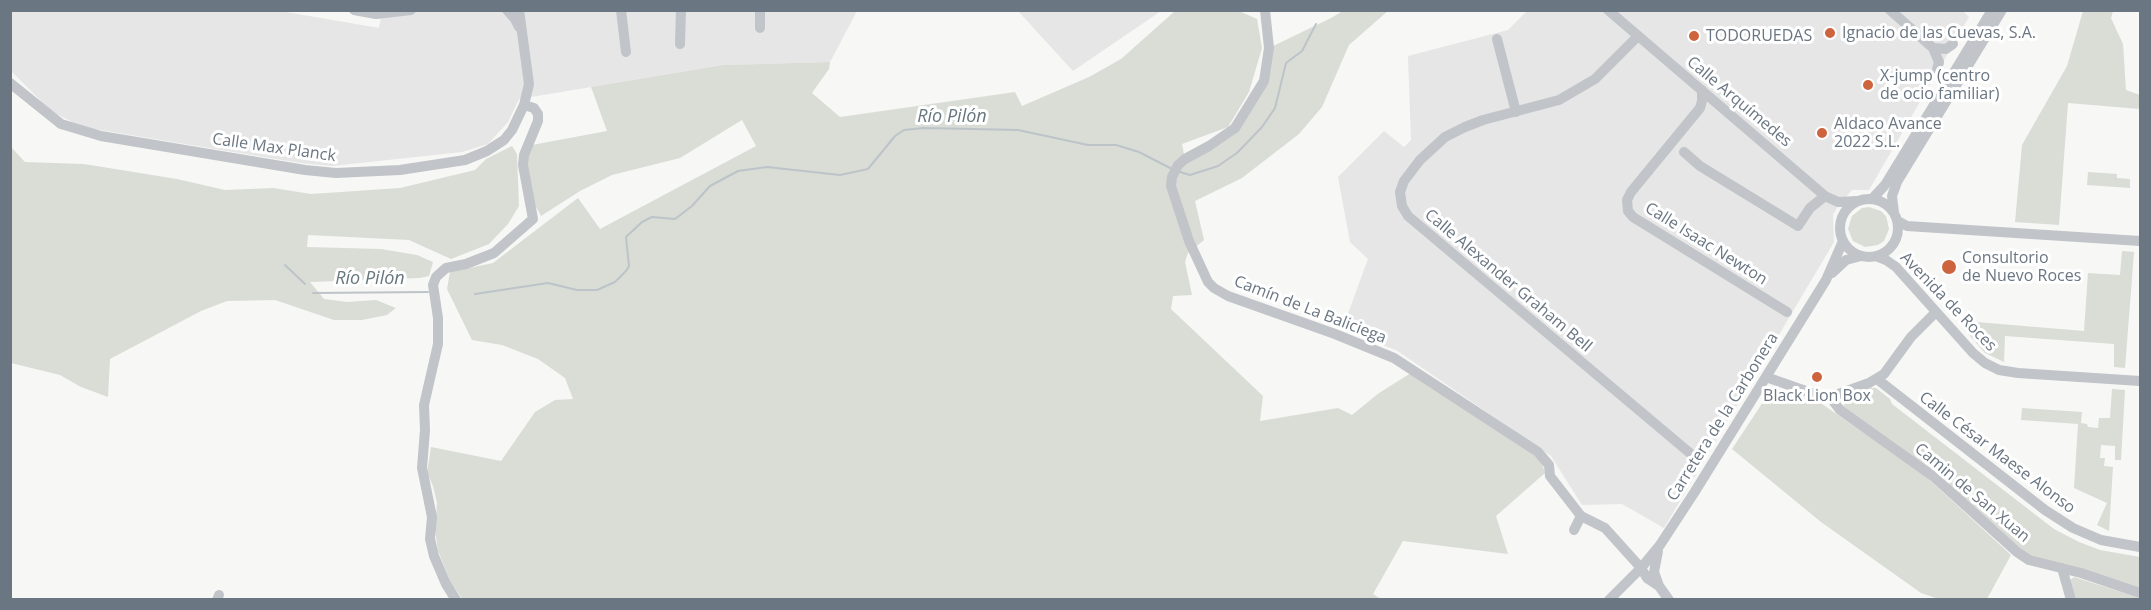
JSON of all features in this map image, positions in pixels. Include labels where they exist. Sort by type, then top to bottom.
[{"type":"street","points":[[354,10],[376,14],[411,10]]},
{"type":"street","name":"Calle Max Planck","points":[[507,10],[522,33]]},
{"type":"street","name":"Calle Max Planck","points":[[10,83],[61,124],[112,138],[305,170],[336,173],[400,170],[465,160],[487,152],[504,140],[519,119],[529,84],[519,10]]},
{"type":"street","name":"Calle Max Planck","points":[[522,33],[524,21],[530,10]]},
{"type":"street","points":[[621,10],[626,52]]},
{"type":"street","points":[[680,44],[681,10]]},
{"type":"street","points":[[760,10],[760,28]]},
{"type":"street","name":"Camín de La Baliciega","points":[[1265,10],[1269,48],[1264,81],[1235,128],[1178,165],[1172,177],[1171,186],[1189,241],[1204,275],[1214,288],[1228,296],[1335,334],[1401,362],[1538,452],[1549,465],[1550,476],[1581,516],[1605,528],[1641,568],[1647,578],[1655,582],[1669,600]]},
{"type":"street","name":"Calle Arquímedes","points":[[1608,10],[1825,196]]},
{"type":"street","points":[[1890,10],[1933,48],[1938,62],[1937,70]]},
{"type":"street","points":[[1872,199],[1885,185],[1992,10]]},
{"type":"street","points":[[1826,280],[1841,263],[1861,256],[1876,256],[1886,252],[1894,243],[1898,233],[1892,195],[1897,182],[2002,10]]},
{"type":"street","points":[[1619,21],[1625,35],[1625,49],[1636,46],[1651,48]]},
{"type":"street","name":"Calle Alexander Graham Bell","points":[[1637,37],[1583,88],[1559,100],[1474,123],[1445,137],[1420,160],[1404,181],[1400,192],[1402,206],[1408,216],[1697,459]]},
{"type":"street","points":[[1497,39],[1516,112]]},
{"type":"street","points":[[1933,48],[1946,49],[1953,44]]},
{"type":"street","points":[[1700,108],[1702,90]]},
{"type":"street","points":[[1700,108],[1718,104]]},
{"type":"street","points":[[456,600],[434,556],[430,539],[432,517],[422,468],[425,448],[424,405],[438,344],[438,318],[433,285],[436,277],[446,268],[466,264],[494,253],[533,219],[523,165],[524,155],[538,121],[538,114],[534,108],[524,105]]},
{"type":"street","name":"Calle Isaac Newton","points":[[1700,108],[1631,192],[1627,200],[1628,211],[1634,217],[1788,312]]},
{"type":"street","points":[[1684,152],[1700,166],[1798,226],[1810,208],[1825,196]]},
{"type":"street","points":[[1825,196],[1838,202],[1872,199],[1881,201],[1907,226],[2140,242]]},
{"type":"street","points":[[1825,196],[1841,220]]},
{"type":"street","points":[[1857,201],[1844,212],[1840,229],[1843,241],[1850,250],[1861,256]]},
{"type":"street","points":[[1826,280],[1843,241]]},
{"type":"street","name":"Avenida de Roces","points":[[1876,256],[1896,267],[1973,353],[1985,363],[2000,370],[2018,373],[2140,381]]},
{"type":"street","name":"Carretera de la Carbonera","points":[[1613,597],[1660,545],[1826,280]]},
{"type":"street","points":[[1766,377],[1815,396],[1830,397],[1877,379],[1891,365],[1911,337],[1936,312]]},
{"type":"street","name":"Calle César Maese Alonso","points":[[1877,379],[2045,510],[2073,528],[2101,540],[2140,547]]},
{"type":"street","name":"Camin de San Xuan","points":[[1830,397],[1840,410],[1934,477],[2017,552],[2029,560],[2140,593]]},
{"type":"street","points":[[1574,530],[1581,516]]},
{"type":"street","points":[[1613,597],[1643,581],[1655,582],[1654,563],[1660,545]]},
{"type":"street","points":[[2062,568],[2071,600]]},
{"type":"shaded area","points":[[382,10],[857,11],[830,62],[723,65],[519,99],[508,122],[488,144],[462,152],[332,166],[300,163],[82,127],[51,111],[11,71],[10,11],[280,11],[379,28]]},
{"type":"shaded area","points":[[1389,10],[1349,45],[1322,107],[1299,134],[1242,178],[1195,201],[1204,240],[1188,253],[1185,262],[1192,295],[1173,296],[1171,309],[1263,396],[1260,421],[1338,408],[1352,415],[1379,393],[1411,373],[1541,460],[1545,473],[1496,516],[1508,554],[1403,541],[1373,594],[1381,599],[463,600],[451,583],[438,551],[435,529],[437,503],[427,473],[431,447],[501,461],[535,412],[555,400],[573,399],[565,378],[538,359],[502,345],[472,340],[447,289],[450,272],[493,263],[578,198],[600,229],[756,146],[742,120],[680,158],[612,175],[580,191],[541,216],[535,205],[527,161],[532,145],[607,131],[591,87],[723,65],[830,62],[829,69],[812,93],[840,117],[1015,92],[1022,106],[1089,77],[1121,59],[1175,11],[1239,11],[1257,19],[1262,48],[1249,92],[1228,127],[1182,144],[1185,159],[1230,132],[1271,70],[1269,48],[1343,11]]},
{"type":"shaded area","points":[[1962,10],[1969,17],[1869,190],[1852,190],[1838,206],[1833,215],[1834,242],[1664,528],[1622,504],[1582,505],[1551,456],[1396,350],[1342,330],[1368,259],[1350,242],[1338,177],[1384,131],[1404,147],[1411,140],[1408,56],[1508,30],[1527,11]]},
{"type":"shaded area","points":[[1018,11],[1161,11],[1073,71]]},
{"type":"shaded area","points":[[2083,11],[2113,11],[2111,18],[2123,44],[2126,90],[2140,95],[2140,109],[2068,103],[2059,225],[2015,222],[2022,145],[2067,66]]},
{"type":"shaded area","points":[[10,146],[25,162],[84,164],[177,179],[225,190],[273,188],[311,194],[400,188],[475,170],[486,159],[512,146],[517,154],[519,206],[508,224],[489,244],[451,259],[409,240],[308,235],[307,247],[381,249],[417,255],[433,262],[429,276],[420,278],[310,282],[324,299],[347,302],[376,300],[396,308],[387,315],[362,320],[334,320],[275,300],[227,301],[201,311],[110,359],[108,397],[81,387],[60,375],[11,363]]},
{"type":"shaded area","points":[[2088,172],[2117,174],[2117,178],[2130,179],[2130,188],[2087,185]]},
{"type":"shaded area","points":[[1869,207],[1881,211],[1886,216],[1889,229],[1884,241],[1878,245],[1865,247],[1853,241],[1848,229],[1852,216],[1862,208]]},
{"type":"shaded area","points":[[2122,251],[2134,252],[2125,368],[2114,367],[2114,344],[2005,336],[2004,362],[1985,353],[1963,328],[1964,321],[2084,331],[2088,273],[2120,275]]},
{"type":"shaded area","points":[[1773,387],[1822,404],[1922,473],[2011,555],[1987,599],[1939,599],[1921,593],[1821,522],[1732,449]]},
{"type":"shaded area","points":[[1870,388],[1876,388],[1890,399],[1892,404],[2054,529],[2100,550],[2140,557],[2140,590],[2030,556],[1843,408],[1845,398]]},
{"type":"shaded area","points":[[2112,389],[2125,390],[2121,460],[2115,460],[2115,446],[2101,445],[2100,458],[2105,458],[2104,466],[2113,467],[2109,531],[2097,525],[2107,503],[2074,488],[2078,424],[2021,420],[2022,408],[2082,412],[2081,423],[2087,424],[2088,427],[2098,428],[2099,418],[2110,418]]},
{"type":"shaded area","points":[[2074,577],[2140,599],[2074,599],[2070,580]]},
{"type":"waterway","name":"Río Pilón","points":[[1180,172],[1190,175],[1218,166],[1237,153],[1262,127],[1275,108],[1286,63],[1302,51],[1316,24]]},
{"type":"waterway","name":"Río Pilón","points":[[475,294],[548,283],[577,290],[597,290],[615,282],[626,271],[629,266],[626,237],[642,222],[652,217],[675,219],[692,206],[710,186],[738,171],[767,167],[840,175],[868,169],[895,136],[904,130],[924,128],[1018,130],[1088,145],[1116,145],[1139,152],[1172,169]]},
{"type":"waterway","name":"Río Pilón","points":[[285,265],[305,284]]},
{"type":"waterway","name":"Río Pilón","points":[[313,293],[428,292]]},
{"type":"place","name":"Ignacio de las Cuevas, S.A.","points":[[1830,33]]},
{"type":"place","name":"TODORUEDAS","points":[[1694,36]]},
{"type":"place","name":"X-jump (centro de ocio familiar)","points":[[1868,85]]},
{"type":"place","name":"Aldaco Avance 2022 S.L.","points":[[1822,133]]},
{"type":"place","name":"Consultorio de Nuevo Roces","points":[[1949,267]]},
{"type":"place","name":"Black Lion Box","points":[[1817,377]]}]
